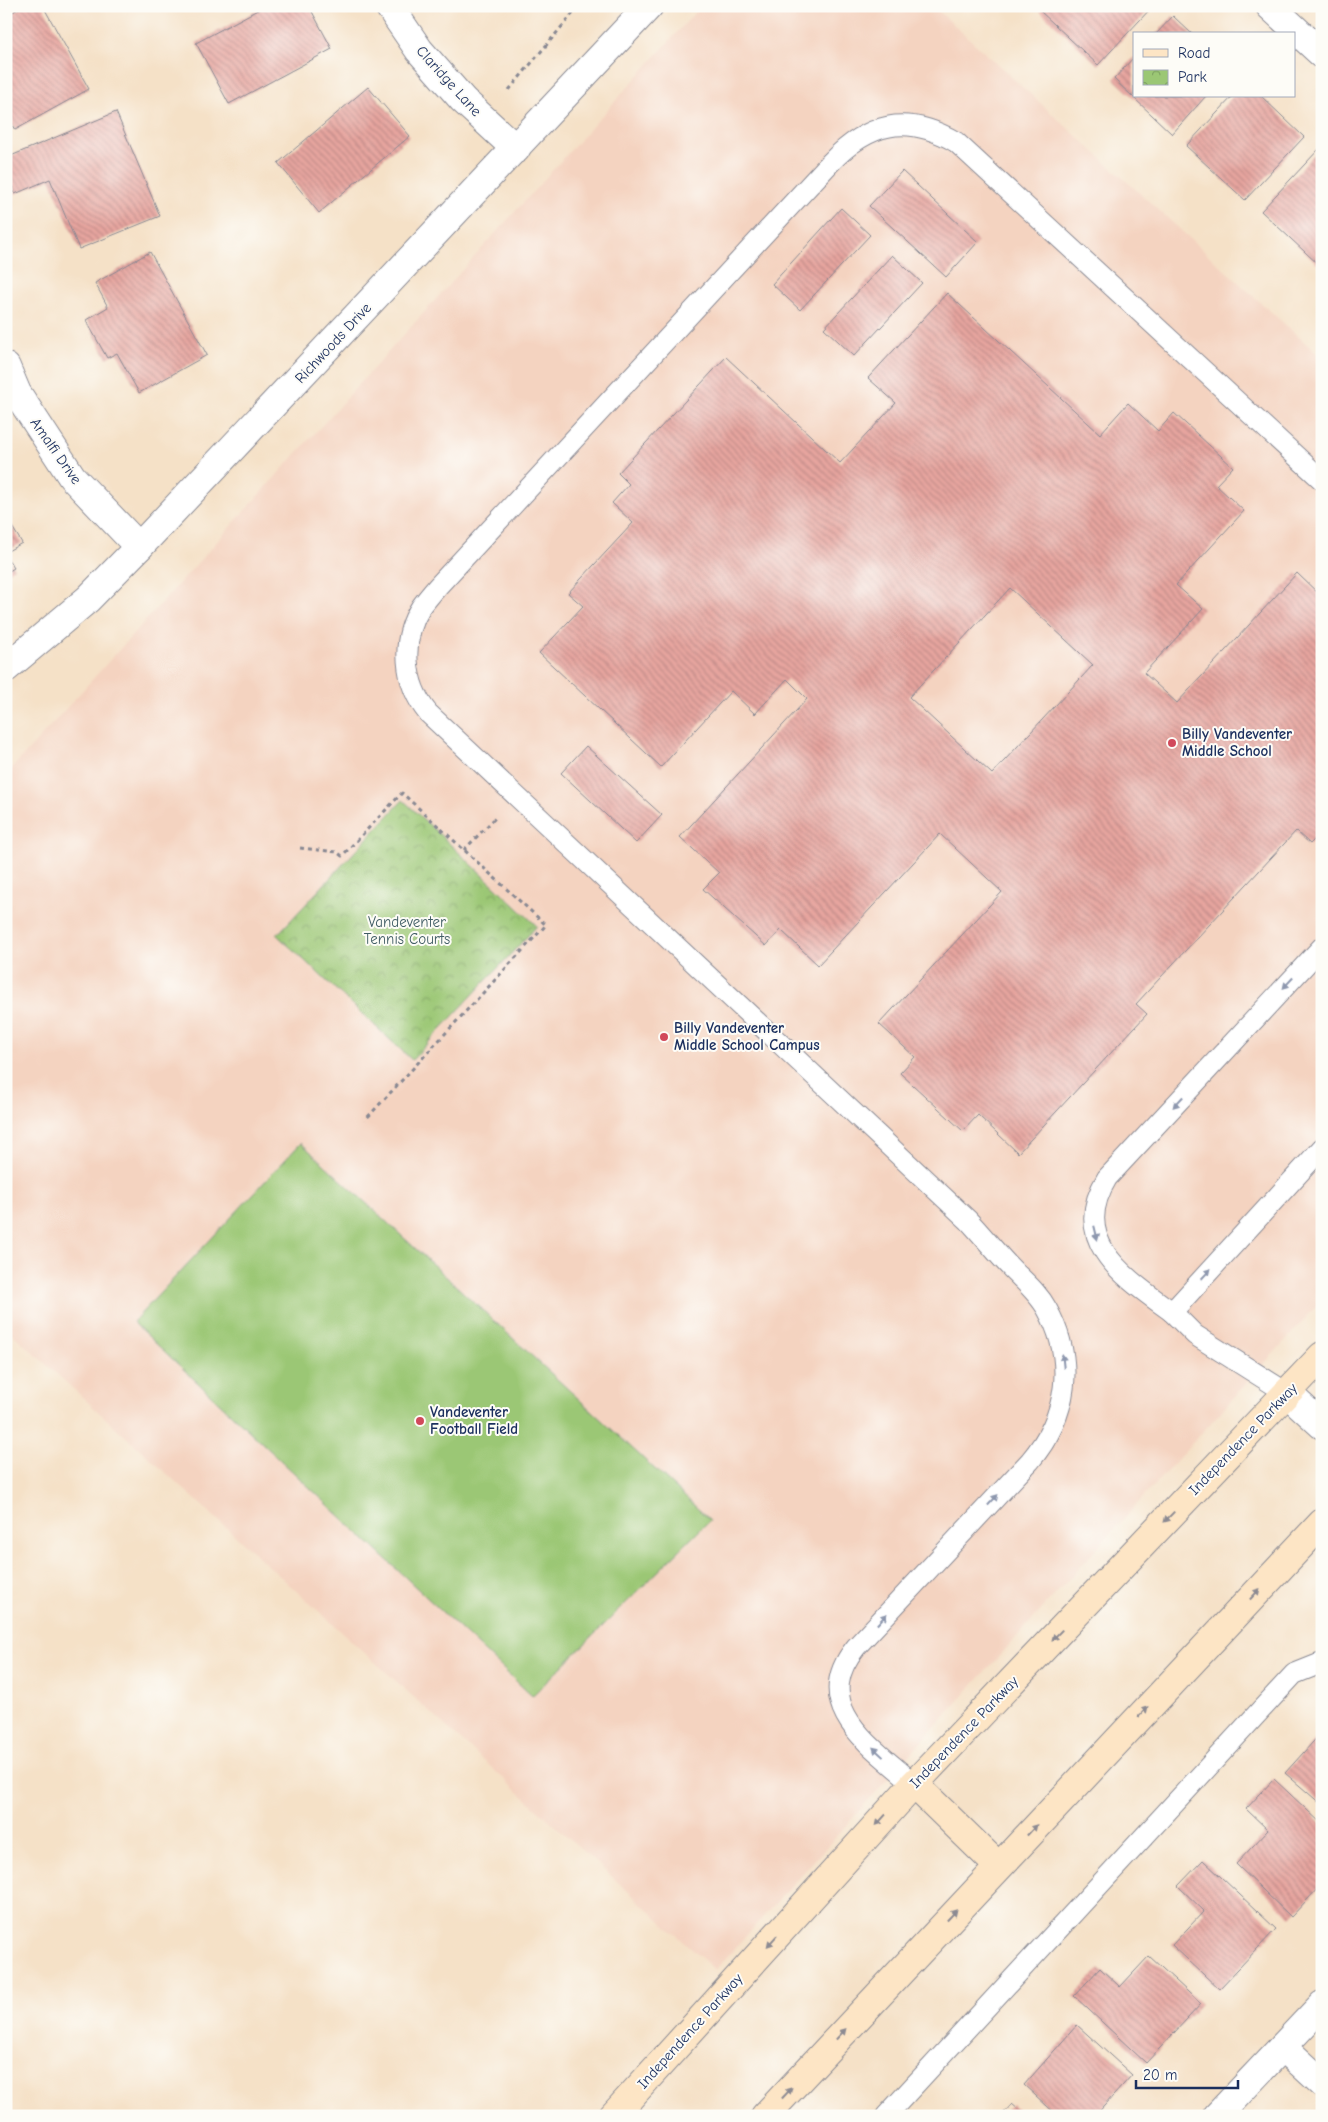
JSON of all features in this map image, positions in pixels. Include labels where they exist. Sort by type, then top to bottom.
[{"type":"main road","name":"Independence Parkway","points":[[613,2116],[914,1784],[1322,1356]]},
{"type":"main road","points":[[765,2116],[1322,1523]]},
{"type":"main road","points":[[914,1784],[998,1866]]},
{"type":"street","name":"Claridge Lane","points":[[390,6],[419,50],[463,100],[516,149]]},
{"type":"street","name":"Richwoods Drive","points":[[6,668],[42,640],[88,599],[139,547],[516,149],[648,6]]},
{"type":"street","points":[[1270,6],[1322,54]]},
{"type":"street","name":"Amalfi Drive","points":[[6,367],[17,393],[72,477],[139,547]]},
{"type":"street","points":[[1287,1394],[1322,1425]]},
{"type":"street","points":[[1217,2116],[1322,2005]]},
{"type":"street","points":[[1282,2048],[1322,2083]]},
{"type":"lane","points":[[914,1784],[861,1736],[843,1714],[838,1689],[841,1671],[856,1647],[1030,1461],[1045,1441],[1058,1415],[1064,1381],[1064,1357],[1058,1332],[1047,1308],[1036,1293],[968,1220],[428,713],[418,701],[407,662],[412,627],[421,608],[438,586],[830,163],[853,141],[878,129],[900,125],[922,128],[944,135],[961,145],[1322,480]]},
{"type":"lane","points":[[1287,1394],[1195,1335],[1172,1312],[1129,1281],[1109,1260],[1099,1243],[1094,1219],[1100,1188],[1107,1178],[1322,947]]},
{"type":"lane","points":[[1172,1312],[1322,1148]]},
{"type":"lane","points":[[886,2116],[1294,1674],[1320,1664],[1322,1665]]},
{"type":"path","points":[[510,90],[579,6]]},
{"type":"path","points":[[300,848],[337,852],[342,856],[402,792],[546,925],[365,1120]]},
{"type":"path","points":[[464,850],[498,814]]},
{"type":"shaded area","name":"Billy Vandeventer Middle School Campus","points":[[701,6],[933,6],[1322,358],[1322,1300],[715,1970],[6,1328],[6,775]]},
{"type":"green space","name":"Vandeventer Tennis Courts","points":[[403,800],[537,926],[412,1060],[277,935]]},
{"type":"green space","name":"Vandeventer Football Field","points":[[301,1143],[710,1520],[532,1696],[133,1322]]},
{"type":"building","points":[[23,6],[43,6],[89,89],[15,130],[6,115],[6,16]]},
{"type":"building","points":[[265,6],[309,6],[332,49],[229,104],[196,43]]},
{"type":"building","points":[[1045,6],[1153,6],[1098,65],[1040,11]]},
{"type":"building","points":[[1173,16],[1190,32],[1158,32]]},
{"type":"building","points":[[1133,58],[1133,97],[1114,79]]},
{"type":"building","points":[[368,87],[410,136],[319,213],[278,163]]},
{"type":"building","points":[[1134,98],[1204,98],[1172,134]]},
{"type":"building","points":[[1231,98],[1263,98],[1304,137],[1245,200],[1186,146]]},
{"type":"building","points":[[116,112],[160,216],[79,249],[50,179],[15,194],[6,172],[6,158]]},
{"type":"building","points":[[1320,148],[1322,263],[1320,266],[1261,211]]},
{"type":"building","points":[[902,171],[978,242],[946,277],[869,206]]},
{"type":"building","points":[[841,208],[870,235],[800,310],[772,284]]},
{"type":"building","points":[[150,252],[207,355],[139,393],[117,353],[107,358],[86,320],[108,307],[95,283]]},
{"type":"building","points":[[892,255],[922,283],[854,356],[824,328]]},
{"type":"building","name":"Billy Vandeventer Middle School","points":[[947,293],[1100,434],[1128,403],[1158,431],[1174,413],[1233,467],[1216,485],[1244,511],[1176,585],[1203,609],[1144,673],[1177,703],[1297,573],[1322,597],[1322,832],[1310,844],[1296,831],[1136,1004],[1147,1014],[1018,1153],[978,1115],[963,1131],[900,1073],[915,1057],[879,1024],[1002,892],[940,834],[818,965],[781,930],[766,946],[703,889],[719,873],[680,837],[807,699],[787,679],[755,714],[731,691],[661,767],[539,653],[583,606],[568,593],[633,523],[612,503],[629,484],[618,473],[726,357],[840,463],[896,403],[868,378]],"holes":[[[1010,588],[1093,665],[992,774],[909,697]]]},
{"type":"building","points":[[6,517],[22,543],[6,552]]},
{"type":"building","points":[[6,556],[14,568],[6,573]]},
{"type":"building","points":[[586,746],[662,815],[636,843],[561,773]]},
{"type":"building","points":[[1322,1732],[1322,1805],[1285,1773]]},
{"type":"building","points":[[1274,1779],[1322,1824],[1322,1884],[1291,1917],[1236,1864],[1268,1830],[1246,1809]]},
{"type":"building","points":[[1203,1860],[1276,1929],[1219,1989],[1172,1945],[1204,1911],[1178,1886]]},
{"type":"building","points":[[1149,1956],[1201,2004],[1146,2063],[1074,1996],[1100,1968],[1120,1987]]},
{"type":"building","points":[[1077,2025],[1132,2075],[1095,2116],[1058,2116],[1024,2085]]},
{"type":"building","points":[[1012,2104],[1026,2116],[1001,2116]]},
{"type":"place","name":"Billy Vandeventer Middle School","points":[[1172,743]]},
{"type":"place","name":"Billy Vandeventer Middle School Campus","points":[[664,1037]]},
{"type":"place","name":"Vandeventer Football Field","points":[[420,1421]]}]
